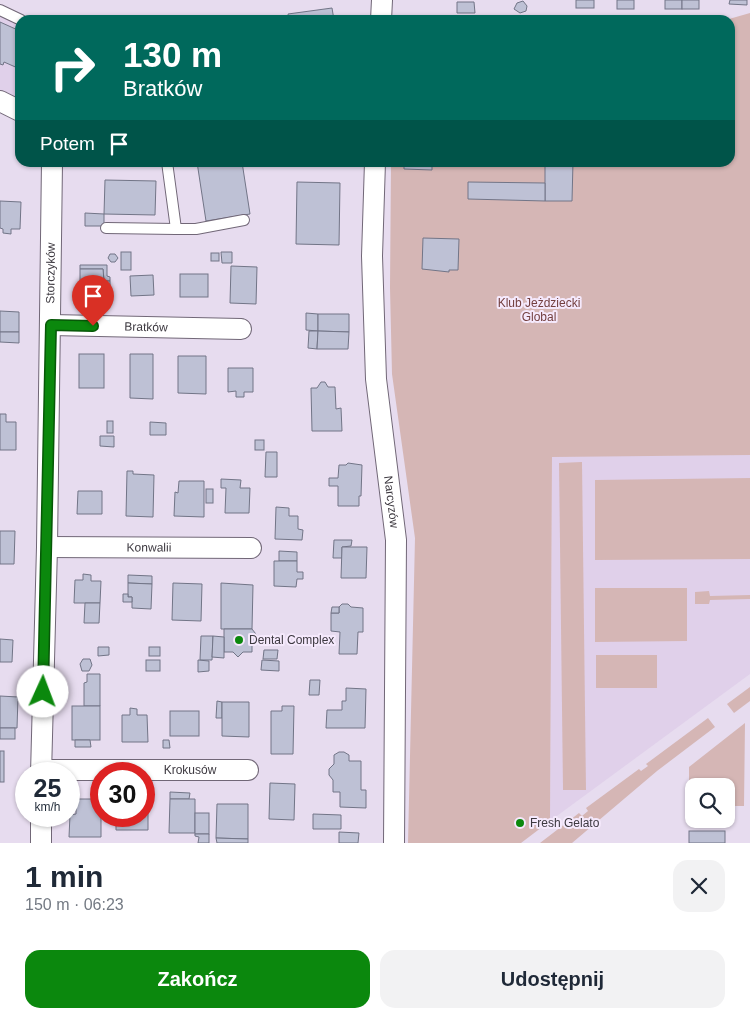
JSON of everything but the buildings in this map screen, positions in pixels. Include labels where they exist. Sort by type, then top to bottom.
[{"type":"street","points":[[381,15],[382,0]]},
{"type":"street","points":[[0,101],[15,108]]},
{"type":"street","name":"Storczyków","points":[[41,762],[51,325],[52,167]]},
{"type":"street","name":"Narcyzów","points":[[375,167],[368,272],[376,379],[396,540],[394,843]]},
{"type":"street","name":"Bratków","points":[[51,325],[241,329]]},
{"type":"street","name":"Konwalii","points":[[47,547],[251,548]]},
{"type":"street","name":"Krokusów","points":[[80,772],[248,770]]},
{"type":"street","points":[[41,827],[41,843]]},
{"type":"lane","points":[[0,10],[15,17]]},
{"type":"lane","points":[[168,167],[176,229]]},
{"type":"lane","points":[[106,228],[196,229],[244,220]]},
{"type":"shaded area","points":[[0,14],[15,21],[15,97],[0,91]]},
{"type":"shaded area","points":[[750,455],[750,674],[550,821],[552,456]]},
{"type":"green space","name":"Klub Jeżdziecki Global","points":[[750,13],[750,455],[552,457],[550,821],[521,843],[408,843],[415,538],[392,374],[390,288],[391,167],[735,167],[735,17]]},
{"type":"green space","points":[[582,462],[586,790],[563,790],[559,463]]},
{"type":"green space","points":[[750,478],[750,559],[595,560],[595,480]]},
{"type":"green space","points":[[595,588],[687,588],[687,641],[595,642]]},
{"type":"green space","points":[[709,591],[710,596],[750,595],[750,599],[710,600],[709,604],[695,604],[695,592]]},
{"type":"green space","points":[[596,655],[657,655],[657,688],[596,688]]},
{"type":"green space","points":[[750,687],[750,701],[734,713],[727,704]]},
{"type":"green space","points":[[708,718],[715,727],[657,771],[572,843],[540,843],[579,813],[582,816],[588,811],[586,808],[639,769],[641,771],[648,766],[646,764]]},
{"type":"green space","points":[[745,723],[744,806],[735,806],[735,778],[689,778],[689,767]]},
{"type":"place","name":"Dental Complex","points":[[239,640]]},
{"type":"place","name":"Fresh Gelato","points":[[520,823]]},
{"type":"route","points":[[43,692],[51,325],[93,326]]}]
